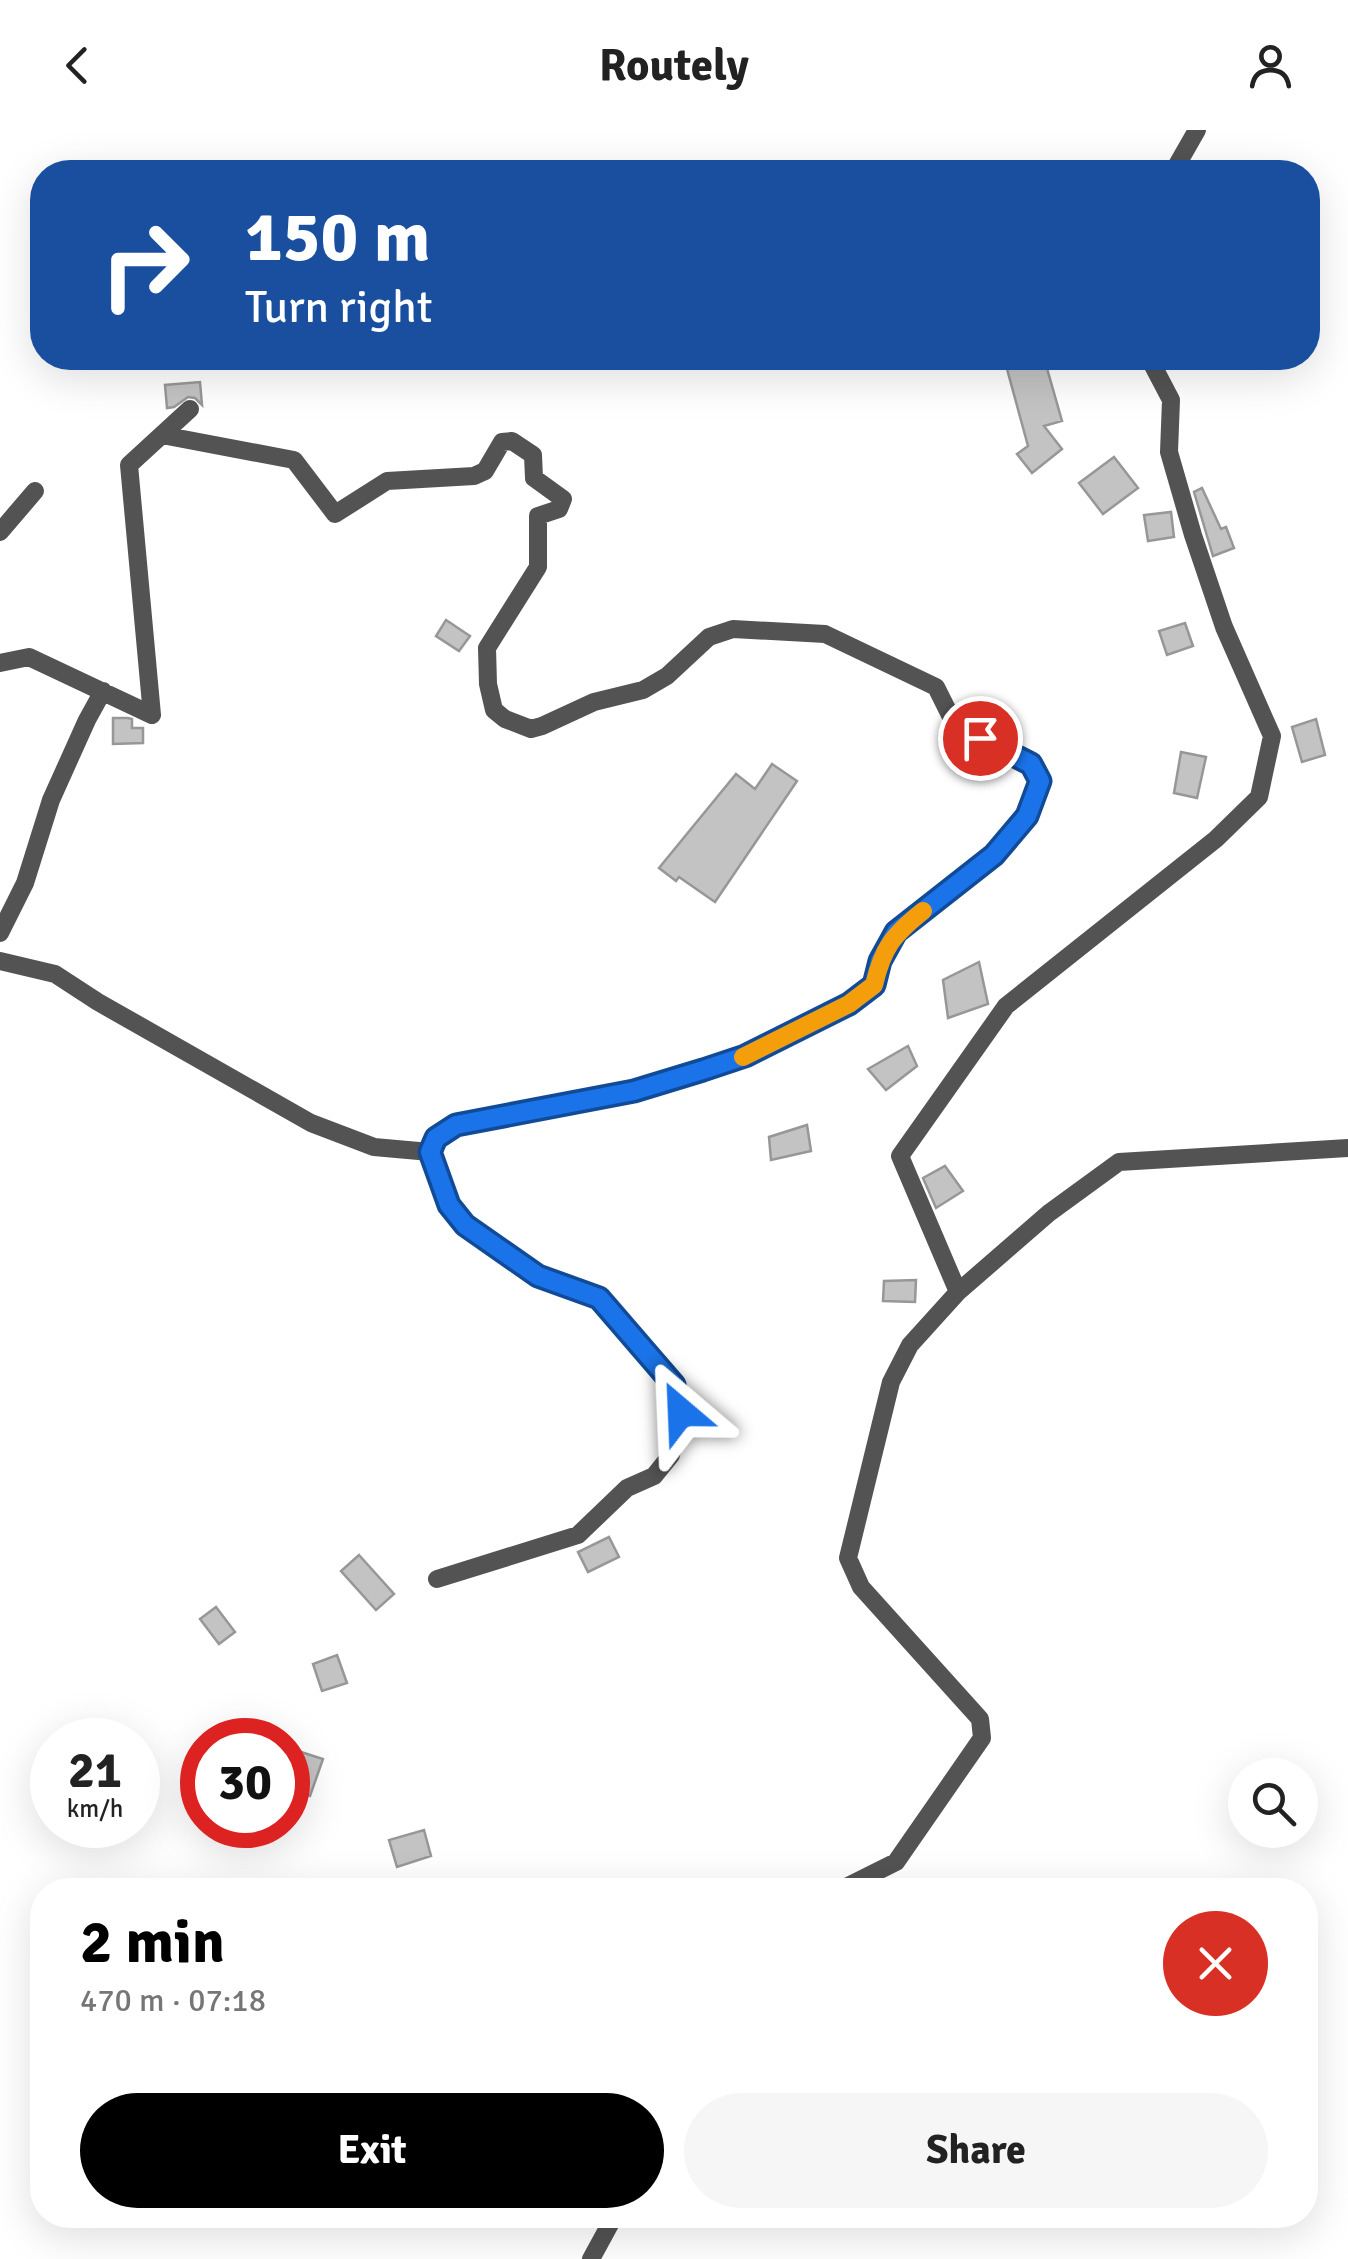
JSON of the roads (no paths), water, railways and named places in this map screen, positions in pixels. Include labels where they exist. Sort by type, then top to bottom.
[{"type":"street","points":[[1179,160],[1197,130]]},
{"type":"street","points":[[958,1292],[900,1156],[1006,1006],[1216,840],[1259,797],[1272,736],[1224,627],[1193,535],[1169,452],[1171,400],[1156,370]]},
{"type":"street","points":[[0,663],[29,657],[152,715],[129,465],[190,409]]},
{"type":"street","points":[[162,435],[294,460],[336,514],[387,481],[474,476],[485,471],[502,442],[512,441],[534,455],[534,478],[563,499],[558,509],[538,516],[538,566],[488,648],[488,684],[494,710],[505,719],[531,729],[594,702],[643,690],[666,676],[709,638],[733,629],[826,634],[936,687],[955,725],[1031,764],[1040,781],[1027,816],[994,855],[896,932],[880,961],[874,985],[849,1004],[745,1056],[703,1070],[634,1091],[456,1125],[436,1138],[430,1152],[449,1205],[465,1225],[538,1276],[599,1298],[674,1385],[681,1412],[671,1456],[654,1476],[627,1488],[578,1535],[437,1579]]},
{"type":"street","points":[[0,532],[35,491]]},
{"type":"street","points":[[0,934],[25,883],[52,800],[103,692]]},
{"type":"street","points":[[0,961],[55,974],[312,1123],[374,1147],[430,1152]]},
{"type":"street","points":[[864,1878],[896,1862],[982,1738],[980,1719],[862,1587],[848,1558],[891,1382],[910,1345],[958,1292],[1049,1213],[1119,1162],[1348,1148]]},
{"type":"street","points":[[590,2259],[608,2228]]}]
